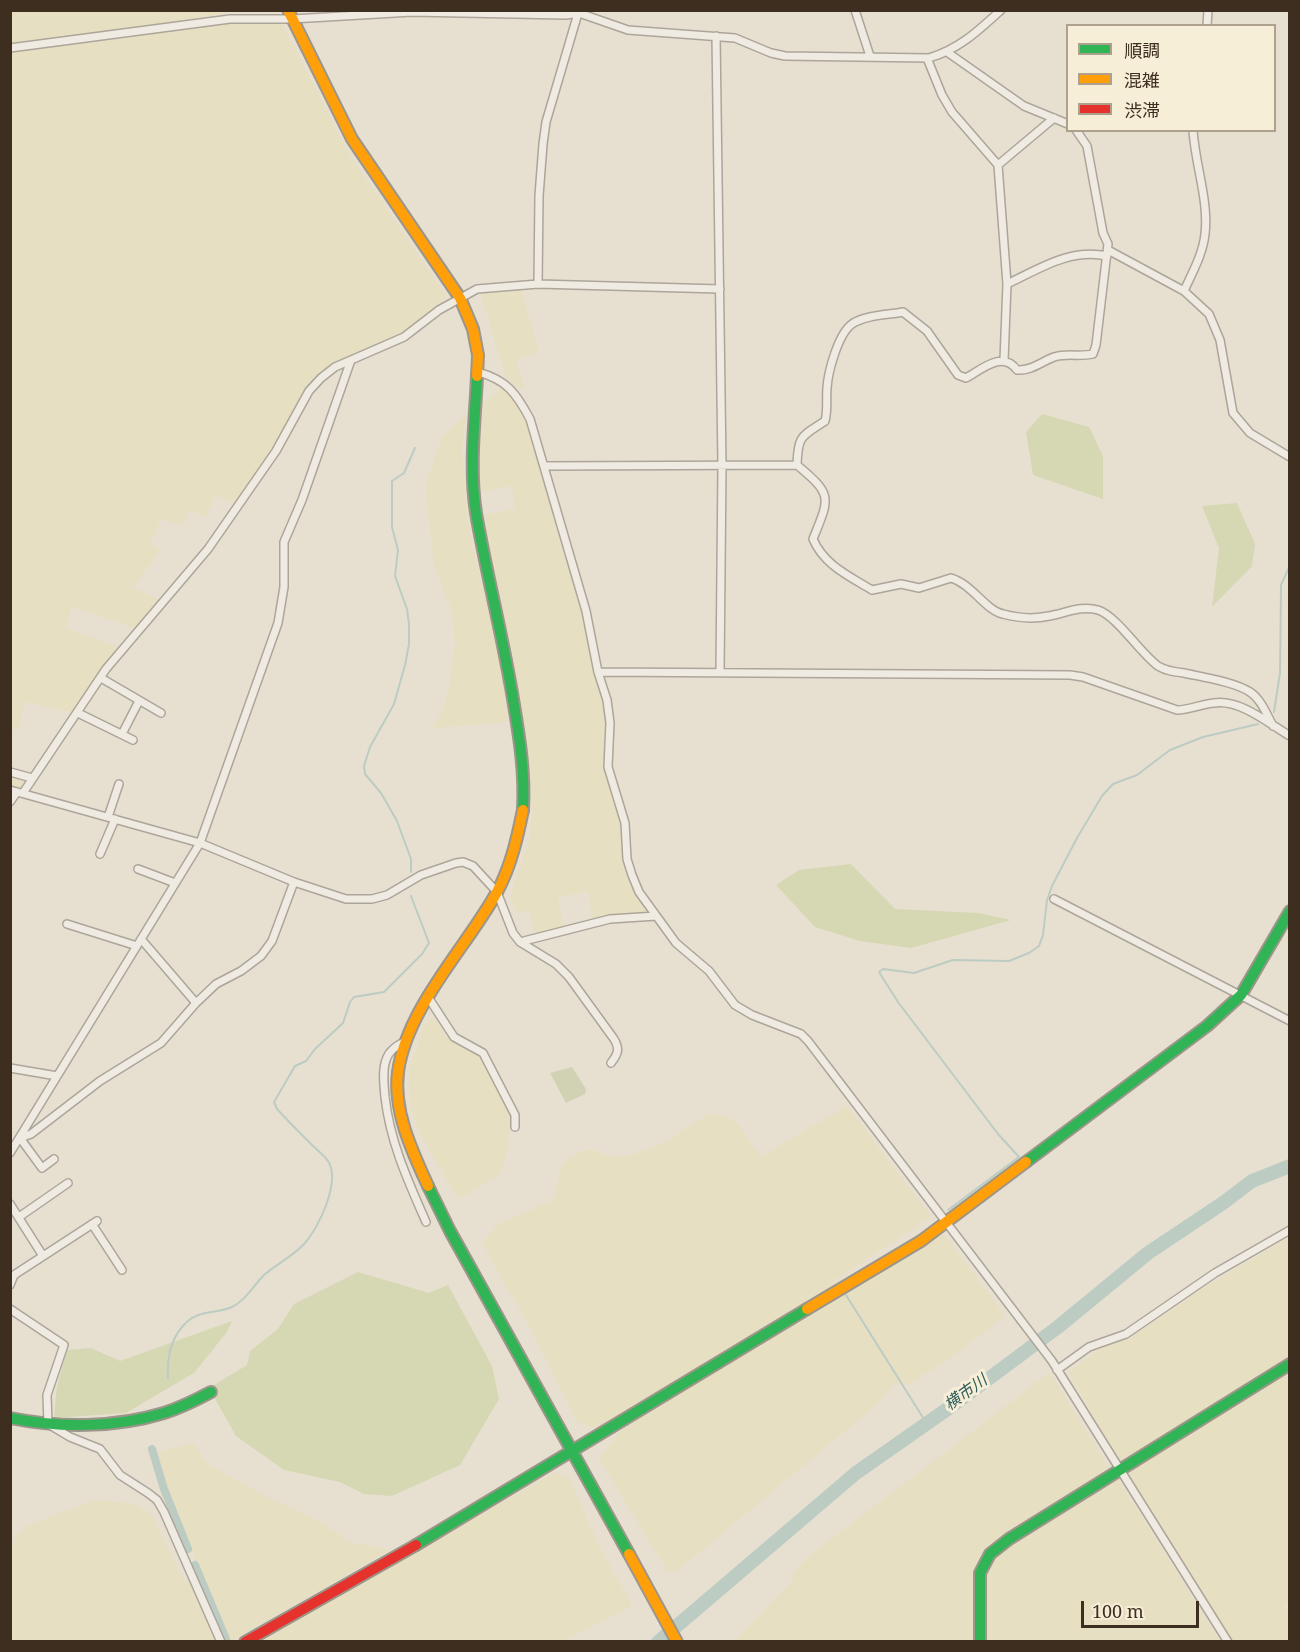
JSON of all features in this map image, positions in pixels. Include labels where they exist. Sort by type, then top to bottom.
[{"type":"street","points":[[855,10],[870,56]]},
{"type":"street","points":[[10,48],[230,19],[290,15],[412,11],[578,12],[628,30],[735,38],[771,53],[785,56],[927,58],[947,52],[973,35],[1001,10]]},
{"type":"street","points":[[538,284],[539,196],[543,144],[549,111],[578,12]]},
{"type":"street","points":[[290,15],[362,155],[460,298],[477,341],[478,372],[473,465],[476,511],[511,677],[524,773],[521,825],[514,854],[497,892],[428,997],[406,1041],[399,1072],[400,1113],[416,1160],[450,1232],[677,1641]]},
{"type":"street","points":[[716,36],[722,466],[720,672]]},
{"type":"street","points":[[947,52],[1024,106],[1066,122]]},
{"type":"street","points":[[927,58],[942,95],[952,112],[998,165],[1007,284],[1004,360]]},
{"type":"street","points":[[998,165],[1054,118]]},
{"type":"street","points":[[797,465],[797,445],[802,436],[825,421],[831,364],[842,336],[855,323],[903,312],[927,331],[958,375],[966,378],[994,362],[1004,360],[1021,371],[1056,356],[1093,354],[1108,253],[1087,146],[1077,132]]},
{"type":"street","points":[[1184,291],[1199,258],[1205,234],[1205,212],[1194,152],[1193,132]]},
{"type":"street","points":[[1007,284],[1060,259],[1108,253],[1184,291],[1212,319],[1220,340],[1233,413],[1250,433],[1290,457]]},
{"type":"street","points":[[10,802],[17,791],[32,778],[106,669],[208,549],[276,451],[309,391],[335,367],[404,337],[439,310],[477,289],[538,284],[720,289]]},
{"type":"street","points":[[10,1153],[200,843],[278,623],[284,587],[284,542],[302,500],[351,360]]},
{"type":"street","points":[[478,372],[495,377],[505,384],[518,397],[530,418],[564,543],[586,611],[598,672],[610,714],[608,767],[625,823],[627,859],[639,892],[676,943],[709,971],[735,1005],[752,1015],[801,1034],[808,1041],[1052,1361],[1227,1641]]},
{"type":"street","points":[[544,466],[797,465],[818,483],[826,497],[826,507],[813,539],[819,552],[835,567],[872,590],[901,584],[919,588],[951,578],[975,592],[996,612],[1003,614],[1047,617],[1083,607],[1101,610],[1148,658],[1160,667],[1251,692],[1273,726]]},
{"type":"street","points":[[598,672],[1070,675],[1083,677],[1177,710],[1186,710],[1214,702],[1232,703],[1290,736]]},
{"type":"street","points":[[100,678],[161,713]]},
{"type":"street","points":[[122,734],[139,701]]},
{"type":"street","points":[[78,713],[133,740]]},
{"type":"street","points":[[10,772],[32,778]]},
{"type":"street","points":[[100,854],[120,784]]},
{"type":"street","points":[[17,791],[200,843],[294,882],[346,899],[372,899],[387,895],[421,875],[456,862],[473,866],[497,892],[513,933],[520,942],[556,964],[582,993],[618,1047],[617,1055],[611,1063]]},
{"type":"street","points":[[138,868],[175,883]]},
{"type":"street","points":[[20,1138],[31,1134],[100,1081],[161,1043],[216,984],[241,971],[261,956],[272,940],[294,882]]},
{"type":"street","points":[[1054,899],[1290,1021]]},
{"type":"street","points":[[245,1641],[443,1529],[921,1241],[1207,1026],[1241,995],[1290,911]]},
{"type":"street","points":[[520,942],[610,919],[656,916]]},
{"type":"street","points":[[67,924],[139,942],[196,1003]]},
{"type":"street","points":[[428,997],[454,1037],[483,1053],[515,1115],[515,1127]]},
{"type":"street","points":[[406,1041],[394,1048],[386,1058],[384,1081],[388,1122],[400,1162],[426,1222]]},
{"type":"street","points":[[10,1068],[57,1077]]},
{"type":"street","points":[[20,1138],[42,1168],[54,1159]]},
{"type":"street","points":[[19,1217],[68,1183]]},
{"type":"street","points":[[10,1204],[43,1256]]},
{"type":"street","points":[[10,1285],[14,1275],[94,1222],[122,1269]]},
{"type":"street","points":[[1057,1370],[1089,1347],[1126,1334],[1215,1273],[1290,1230]]},
{"type":"street","points":[[10,1310],[64,1345],[47,1395],[48,1424]]},
{"type":"street","points":[[980,1641],[980,1573],[990,1554],[1007,1540],[1290,1364]]},
{"type":"street","points":[[10,1418],[48,1424],[103,1422],[160,1414],[189,1404],[211,1392]]},
{"type":"street","points":[[48,1424],[70,1437],[100,1449],[120,1475],[157,1500],[221,1641]]},
{"type":"shaded area","points":[[10,11],[235,11],[200,19],[11,45]]},
{"type":"shaded area","points":[[238,23],[282,24],[351,157],[446,296],[442,303],[424,315],[408,331],[375,347],[335,362],[317,378],[300,399],[276,444],[235,504],[216,496],[205,517],[190,510],[182,525],[161,519],[150,544],[160,550],[133,588],[162,600],[136,629],[72,607],[66,628],[121,648],[73,713],[25,702],[18,730],[11,728],[11,53],[90,39]]},
{"type":"shaded area","points":[[521,289],[539,352],[516,360],[525,388],[518,389],[506,376],[480,293]]},
{"type":"shaded area","points":[[503,387],[510,393],[524,416],[579,600],[605,709],[603,765],[618,807],[625,864],[647,913],[592,919],[588,892],[558,897],[563,926],[535,933],[529,909],[517,914],[511,897],[529,840],[532,815],[529,769],[515,674],[483,515],[515,509],[512,486],[481,492],[478,458],[482,405]]},
{"type":"shaded area","points":[[466,414],[462,450],[469,529],[504,678],[508,722],[432,728],[444,706],[455,643],[451,609],[434,567],[426,495],[427,479],[442,437]]},
{"type":"shaded area","points":[[10,775],[27,780],[20,789],[11,786]]},
{"type":"shaded area","points":[[434,1017],[447,1038],[482,1055],[511,1115],[506,1157],[500,1174],[458,1199],[419,1132],[411,1110],[410,1065],[425,1024]]},
{"type":"shaded area","points":[[847,1106],[931,1217],[833,1281],[836,1285],[597,1429],[577,1422],[533,1333],[482,1244],[498,1224],[551,1201],[562,1165],[567,1159],[583,1150],[594,1150],[609,1156],[632,1155],[667,1141],[707,1115],[716,1114],[739,1125],[760,1157]]},
{"type":"shaded area","points":[[944,1234],[1005,1316],[959,1352],[908,1385],[894,1383],[879,1403],[677,1571],[668,1572],[599,1459],[619,1432],[682,1389],[840,1295],[909,1257]]},
{"type":"shaded area","points":[[1289,1237],[1289,1356],[1123,1460],[1119,1460],[1070,1376],[1070,1371],[1100,1349],[1128,1339],[1205,1287]]},
{"type":"shaded area","points":[[1289,1370],[1290,1602],[1284,1606],[1289,1614],[1289,1641],[1233,1641],[1127,1474],[1128,1470]]},
{"type":"shaded area","points":[[1050,1372],[1109,1468],[994,1543],[976,1566],[975,1641],[733,1642],[793,1580],[791,1574],[809,1556]]},
{"type":"shaded area","points":[[193,1443],[208,1464],[275,1501],[324,1523],[349,1542],[391,1550],[231,1641],[11,1642],[11,1546],[19,1533],[33,1523],[96,1500],[137,1504],[151,1515],[185,1582],[202,1574],[167,1492],[157,1452]]},
{"type":"shaded area","points":[[555,1472],[569,1479],[602,1551],[632,1606],[562,1641],[257,1641]]},
{"type":"shaded area","points":[[1117,1478],[1220,1641],[986,1642],[985,1584],[988,1567],[995,1556],[1007,1545]]},
{"type":"green space","points":[[1042,414],[1089,427],[1103,456],[1103,499],[1033,475],[1026,432]]},
{"type":"green space","points":[[1237,503],[1255,544],[1252,566],[1212,607],[1219,548],[1202,506]]},
{"type":"green space","points":[[851,864],[895,909],[979,913],[1011,920],[911,948],[860,941],[815,927],[776,885],[799,870]]},
{"type":"green space","points":[[572,1067],[586,1089],[585,1094],[566,1103],[550,1073]]},
{"type":"green space","points":[[358,1272],[429,1293],[448,1285],[492,1366],[499,1399],[460,1465],[392,1496],[364,1494],[340,1482],[284,1470],[236,1436],[209,1388],[247,1365],[250,1351],[278,1329],[294,1304]]},
{"type":"green space","points":[[232,1321],[227,1332],[194,1373],[126,1413],[54,1418],[57,1386],[67,1350],[91,1348],[120,1361]]},
{"type":"waterway","points":[[411,872],[411,859],[397,821],[381,793],[365,774],[364,766],[370,747],[394,704],[409,644],[407,609],[395,576],[398,550],[392,527],[392,481],[404,473],[415,448]]},
{"type":"waterway","points":[[1274,712],[1280,673],[1281,585],[1290,565]]},
{"type":"waterway","points":[[948,1210],[1019,1157],[998,1134],[898,1002],[879,972],[883,969],[914,973],[953,960],[1009,961],[1029,953],[1039,946],[1043,935],[1047,900],[1052,886],[1102,796],[1113,784],[1137,775],[1170,750],[1203,737],[1258,724]]},
{"type":"waterway","points":[[168,1378],[170,1351],[182,1327],[200,1314],[232,1307],[241,1301],[264,1275],[304,1244],[322,1216],[332,1180],[328,1161],[277,1109],[274,1102],[295,1066],[306,1061],[315,1049],[343,1023],[354,997],[384,992],[422,954],[429,943],[411,896]]},
{"type":"waterway","name":"横市川","points":[[658,1642],[856,1473],[956,1403],[1058,1327],[1148,1253],[1252,1181],[1290,1166]]},
{"type":"waterway","points":[[846,1295],[927,1424]]},
{"type":"waterway","points":[[152,1449],[164,1489],[188,1549]]},
{"type":"waterway","points":[[195,1565],[226,1639]]},
{"type":"traffic: fast","points":[[477,376],[473,445],[474,496],[516,718],[523,770],[523,810]]},
{"type":"traffic: fast","points":[[1026,1162],[1207,1026],[1241,995],[1290,911]]},
{"type":"traffic: fast","points":[[428,1186],[450,1231],[629,1554]]},
{"type":"traffic: fast","points":[[416,1545],[807,1309]]},
{"type":"traffic: fast","points":[[980,1642],[980,1573],[990,1554],[1009,1539],[1290,1364]]},
{"type":"traffic: fast","points":[[10,1418],[67,1425],[126,1422],[170,1411],[211,1392]]},
{"type":"traffic: slow","points":[[288,10],[352,139],[460,298],[473,329],[478,355],[477,376]]},
{"type":"traffic: slow","points":[[428,1186],[405,1130],[398,1101],[398,1072],[404,1048],[425,1001],[497,892],[510,862],[523,810]]},
{"type":"traffic: slow","points":[[807,1309],[921,1241],[1026,1162]]},
{"type":"traffic: slow","points":[[629,1554],[677,1642]]},
{"type":"traffic: jam","points":[[245,1642],[416,1545]]}]
